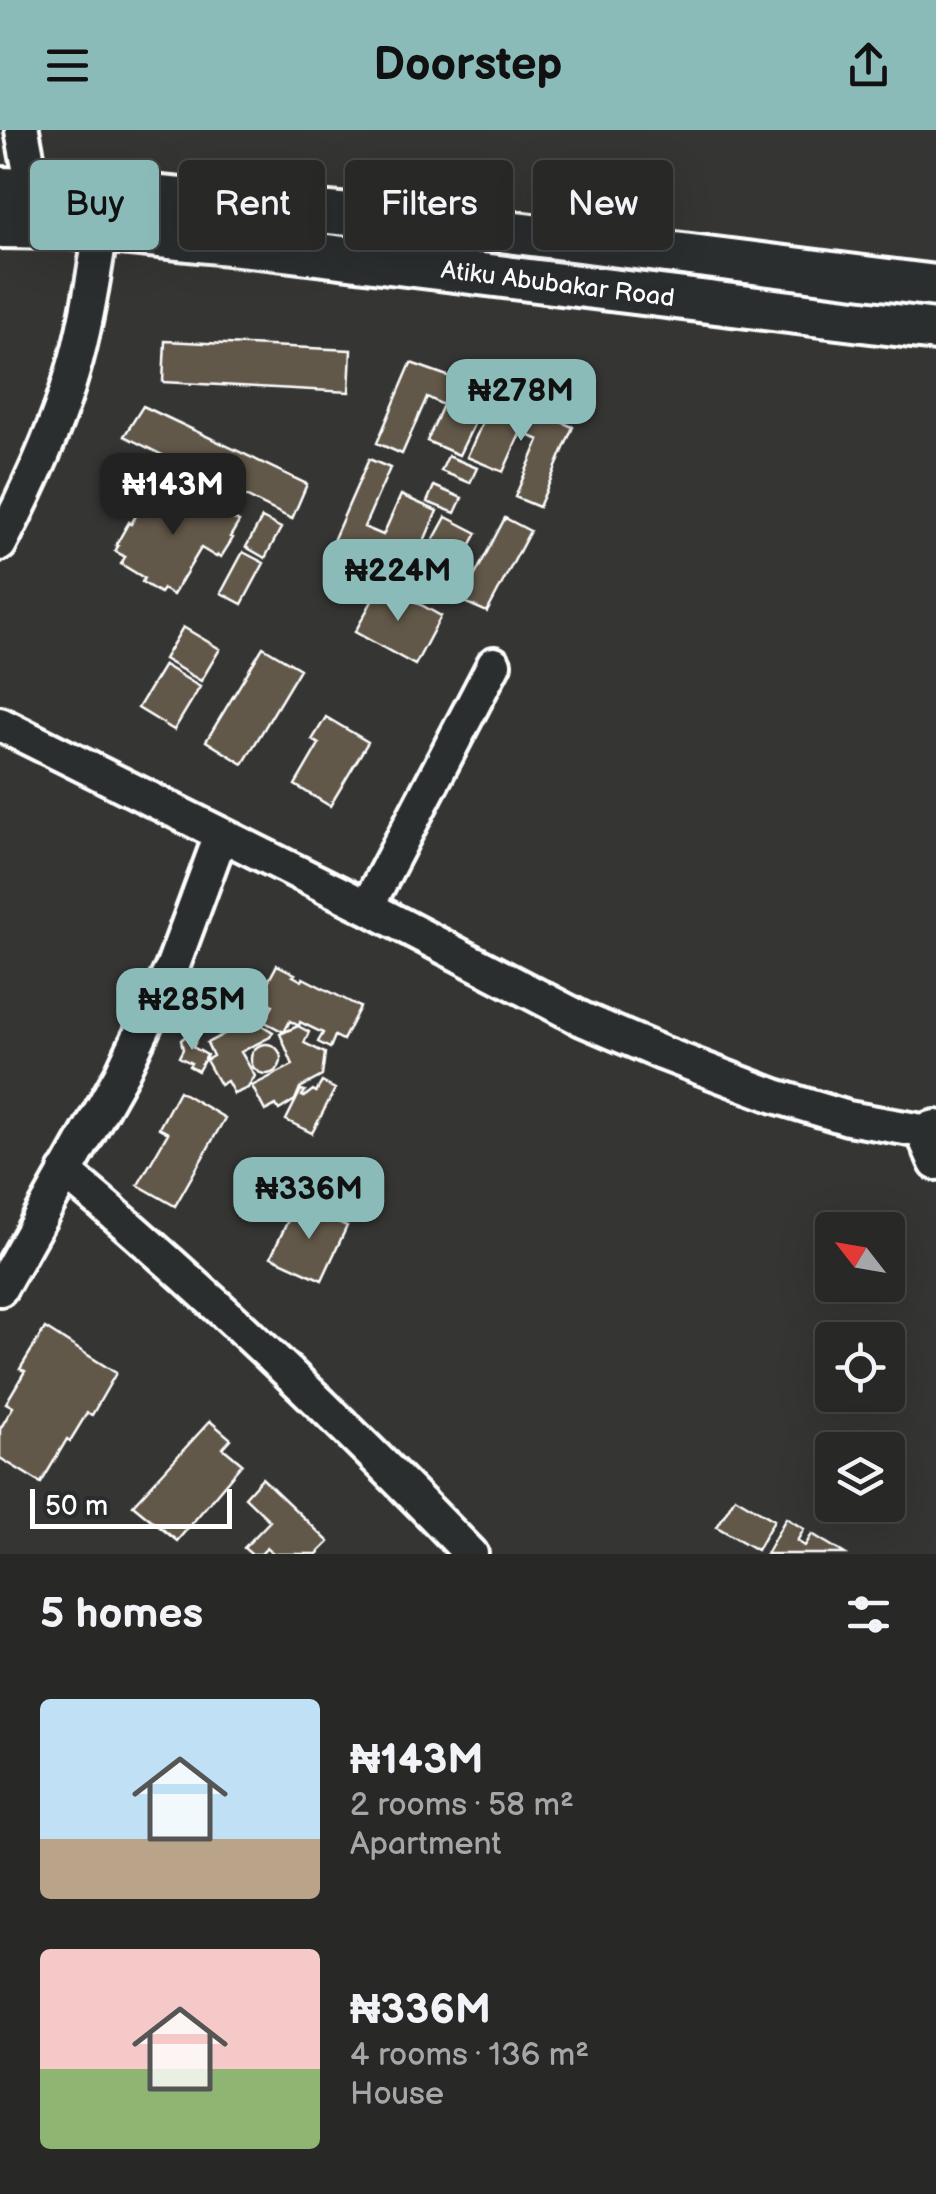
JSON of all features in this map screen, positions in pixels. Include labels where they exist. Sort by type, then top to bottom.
[{"type":"street","points":[[22,130],[16,188],[185,199],[444,224],[936,286]]},
{"type":"street","name":"Atiku Abubakar Road","points":[[0,228],[30,229]]},
{"type":"street","name":"Atiku Abubakar Road","points":[[159,237],[936,330]]},
{"type":"street","points":[[0,544],[51,434],[72,376],[98,250]]},
{"type":"street","points":[[367,907],[494,664]]},
{"type":"street","points":[[0,724],[582,1019],[662,1054],[848,1118],[929,1129],[936,1163]]},
{"type":"street","points":[[0,1289],[122,1073],[172,968],[221,835]]},
{"type":"street","points":[[65,1172],[137,1232],[359,1439],[472,1554]]},
{"type":"building","points":[[165,341],[351,350],[349,392],[163,382]]},
{"type":"building","points":[[411,363],[490,391],[459,455],[427,441],[443,405],[427,397],[402,454],[377,443]]},
{"type":"building","points":[[495,394],[573,427],[539,507],[515,497],[539,440],[521,432],[503,472],[467,457]]},
{"type":"building","points":[[143,406],[307,484],[292,519],[124,436]]},
{"type":"building","points":[[448,456],[477,468],[470,483],[441,471]]},
{"type":"building","points":[[369,459],[390,468],[364,527],[383,535],[401,495],[437,511],[409,576],[332,543]]},
{"type":"building","points":[[168,480],[189,493],[177,513],[181,516],[193,495],[239,522],[221,557],[201,548],[173,595],[163,589],[160,593],[142,582],[144,578],[121,564],[125,557],[115,551],[129,522],[142,506],[150,511]]},
{"type":"building","points":[[434,486],[462,498],[455,513],[427,502]]},
{"type":"building","points":[[446,517],[477,533],[458,568],[474,577],[505,518],[530,531],[487,612],[412,579]]},
{"type":"building","points":[[262,518],[281,528],[265,558],[246,547]]},
{"type":"building","points":[[243,552],[264,563],[242,604],[221,593]]},
{"type":"building","points":[[382,583],[441,616],[415,665],[355,632]]},
{"type":"building","points":[[183,627],[220,649],[201,681],[164,659]]},
{"type":"building","points":[[263,647],[300,669],[243,764],[206,741]]},
{"type":"building","points":[[164,665],[200,687],[174,730],[138,708]]},
{"type":"building","points":[[326,717],[368,742],[330,806],[295,785],[319,744],[312,740]]},
{"type":"building","points":[[277,965],[360,1007],[343,1040],[335,1036],[330,1048],[318,1042],[323,1033],[300,1022],[299,1026],[290,1021],[284,1032],[265,1022],[273,1005],[265,1001],[263,991]]},
{"type":"building","points":[[244,1007],[247,1014],[256,1009],[262,1013],[258,1023],[273,1032],[241,1052],[255,1076],[248,1088],[234,1094],[227,1081],[220,1085],[206,1060],[213,1056],[207,1043],[228,1032],[221,1019]]},
{"type":"building","points":[[298,1026],[309,1032],[304,1043],[325,1053],[322,1076],[300,1088],[295,1100],[279,1110],[276,1105],[265,1111],[252,1086],[293,1065],[280,1034]]},
{"type":"building","points":[[188,1034],[197,1039],[193,1047],[207,1055],[198,1071],[179,1057],[183,1049],[181,1040]]},
{"type":"building","points":[[266,1044],[277,1048],[281,1059],[277,1070],[266,1074],[255,1070],[251,1059],[255,1048]]},
{"type":"building","points":[[322,1082],[335,1089],[312,1133],[286,1120],[301,1090],[305,1091],[304,1097],[316,1092]]},
{"type":"building","points":[[179,1091],[225,1118],[175,1206],[138,1185],[168,1133],[159,1128]]},
{"type":"building","points":[[296,1203],[347,1226],[322,1280],[271,1257]]},
{"type":"building","points":[[45,1328],[116,1373],[92,1415],[87,1413],[70,1441],[67,1439],[41,1483],[0,1458],[0,1429],[13,1407],[6,1403],[25,1371],[20,1369]]},
{"type":"building","points":[[210,1421],[231,1439],[223,1448],[242,1464],[177,1541],[133,1505]]},
{"type":"building","points":[[262,1478],[329,1542],[317,1554],[273,1554],[267,1548],[261,1554],[251,1554],[244,1548],[270,1521],[245,1497]]},
{"type":"building","points":[[735,1497],[774,1520],[757,1550],[717,1527]]},
{"type":"building","points":[[786,1518],[804,1529],[797,1541],[805,1546],[812,1534],[845,1554],[766,1554]]}]
